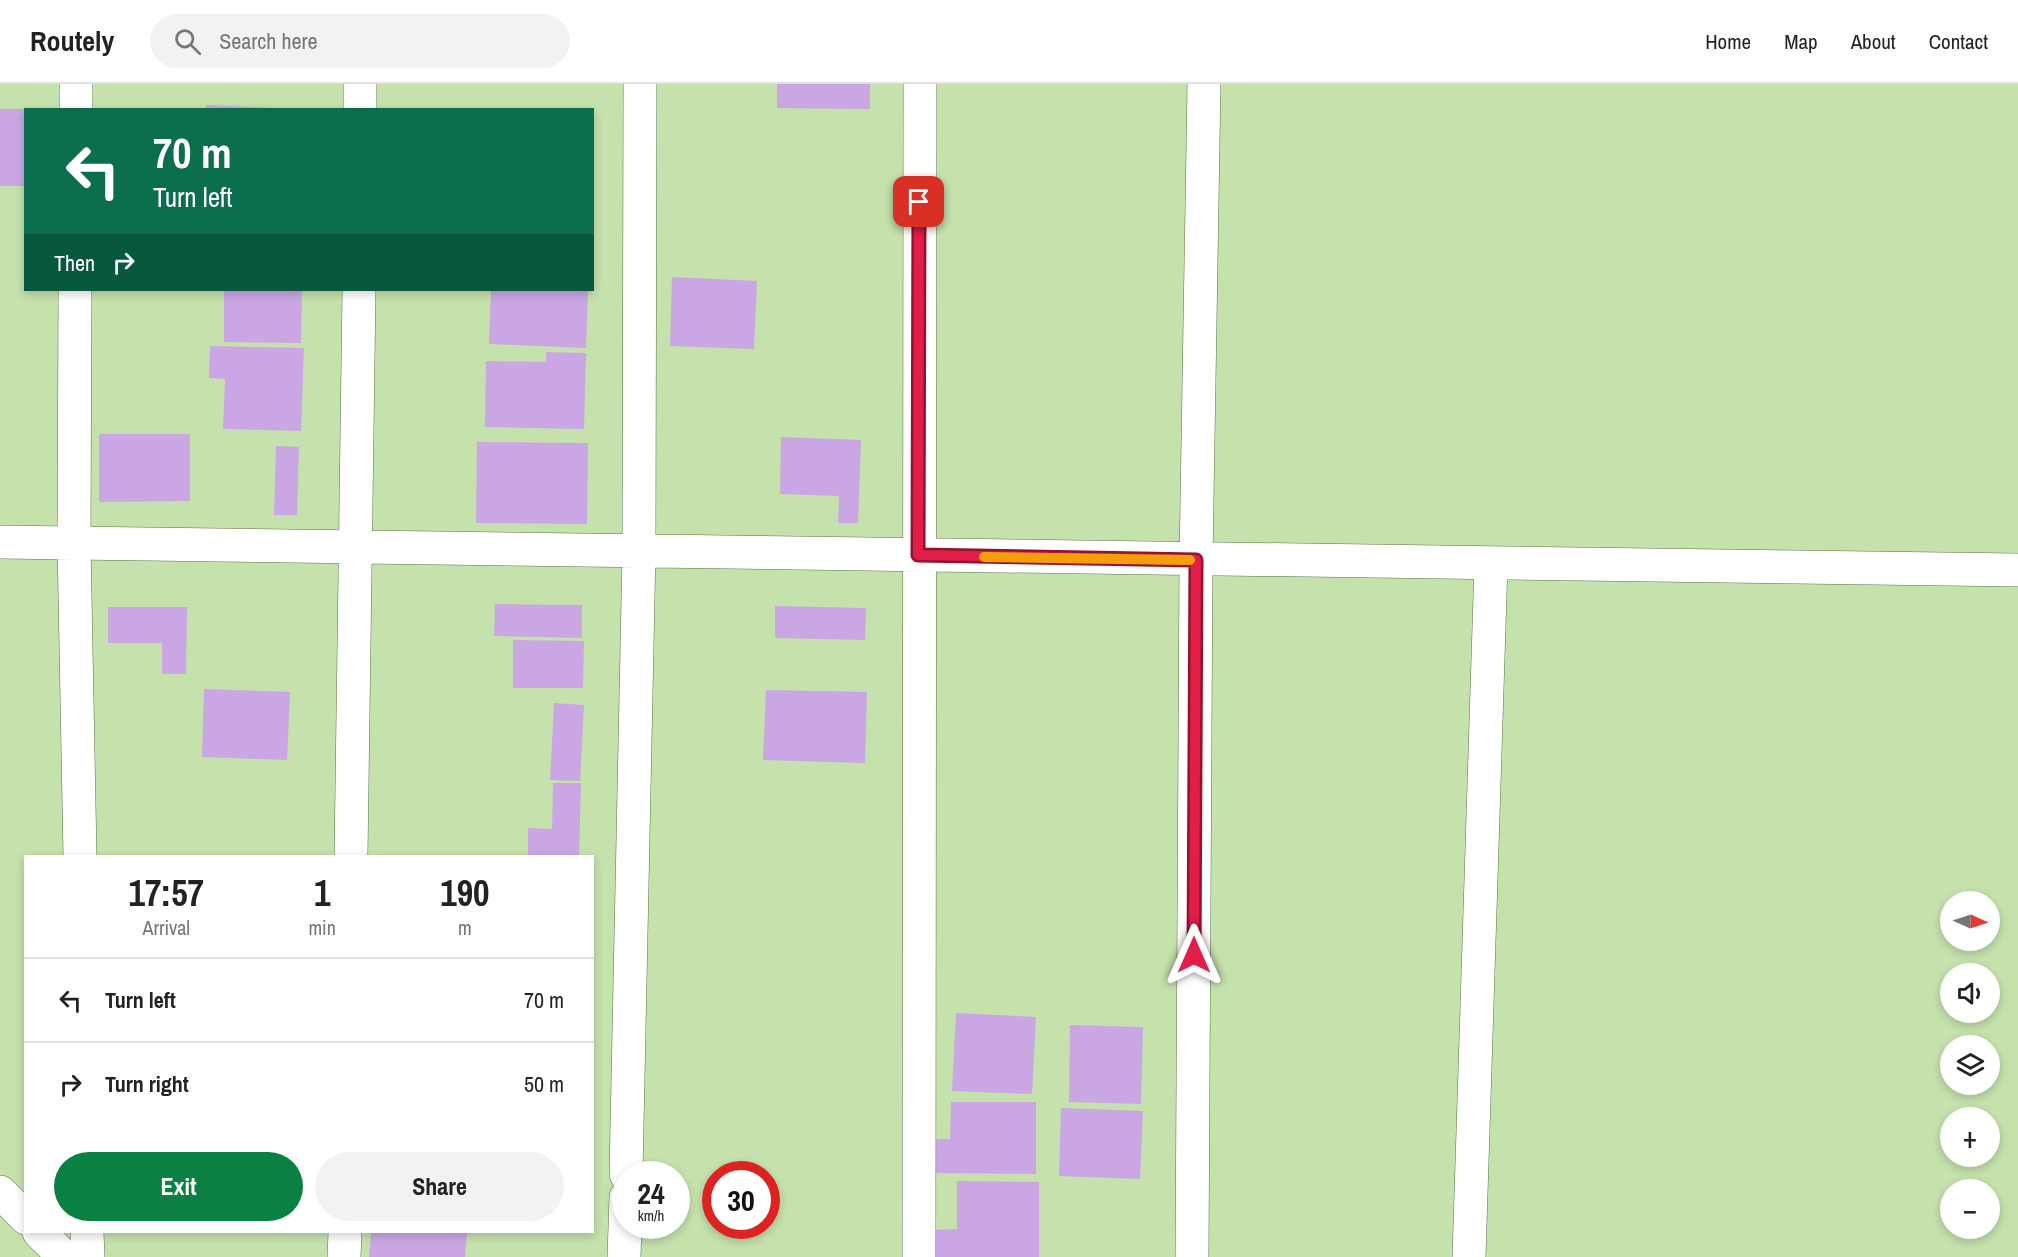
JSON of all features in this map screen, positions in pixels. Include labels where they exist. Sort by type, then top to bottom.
[{"type":"street","points":[[76,84],[76,108]]},
{"type":"street","points":[[360,84],[360,108]]},
{"type":"street","points":[[626,1161],[639,551],[640,84]]},
{"type":"street","points":[[919,1257],[920,84]]},
{"type":"street","points":[[1192,1257],[1196,560],[1204,84]]},
{"type":"street","points":[[75,291],[74,543],[80,855]]},
{"type":"street","points":[[351,855],[359,291]]},
{"type":"street","points":[[0,542],[2018,570]]},
{"type":"street","points":[[1469,1257],[1491,564]]},
{"type":"street","points":[[0,1192],[24,1216]]},
{"type":"street","points":[[40,1233],[64,1257]]},
{"type":"street","points":[[87,1233],[88,1257]]},
{"type":"street","points":[[344,1257],[345,1233]]},
{"type":"street","points":[[624,1257],[625,1239]]},
{"type":"building","points":[[777,84],[870,84],[870,109],[777,108]]},
{"type":"building","points":[[206,105],[275,108],[206,108]]},
{"type":"building","points":[[0,109],[24,109],[24,186],[0,186]]},
{"type":"building","points":[[672,277],[757,281],[754,349],[670,346]]},
{"type":"building","points":[[224,291],[302,291],[301,343],[224,342]]},
{"type":"building","points":[[491,291],[588,291],[586,348],[489,344]]},
{"type":"building","points":[[210,346],[304,348],[301,431],[223,429],[225,379],[209,378]]},
{"type":"building","points":[[546,352],[586,353],[584,429],[485,427],[486,361],[546,362]]},
{"type":"building","points":[[99,434],[190,434],[190,501],[99,502]]},
{"type":"building","points":[[781,437],[861,440],[858,523],[838,523],[839,496],[780,494]]},
{"type":"building","points":[[477,442],[588,443],[587,524],[476,523]]},
{"type":"building","points":[[276,446],[299,447],[297,515],[274,515]]},
{"type":"building","points":[[495,604],[582,605],[582,638],[494,636]]},
{"type":"building","points":[[775,606],[866,608],[865,640],[775,638]]},
{"type":"building","points":[[108,607],[187,607],[186,674],[162,674],[162,643],[108,643]]},
{"type":"building","points":[[513,640],[584,641],[583,688],[513,688]]},
{"type":"building","points":[[204,689],[290,692],[287,760],[202,757]]},
{"type":"building","points":[[766,690],[867,692],[865,763],[763,760]]},
{"type":"building","points":[[554,703],[584,705],[580,781],[550,780]]},
{"type":"building","points":[[553,783],[581,783],[579,855],[528,855],[528,828],[552,829]]},
{"type":"building","points":[[956,1013],[1036,1017],[1032,1094],[952,1091]]},
{"type":"building","points":[[1070,1025],[1143,1027],[1141,1104],[1069,1102]]},
{"type":"building","points":[[951,1102],[1036,1102],[1036,1174],[925,1173],[925,1139],[950,1139]]},
{"type":"building","points":[[1061,1108],[1143,1111],[1140,1179],[1059,1176]]},
{"type":"building","points":[[957,1181],[1039,1182],[1039,1257],[931,1257],[931,1230],[957,1229]]},
{"type":"building","points":[[371,1233],[467,1233],[465,1257],[369,1257]]},
{"type":"slow traffic","points":[[984,557],[1190,560]]},
{"type":"route","points":[[919,202],[918,555],[1196,560],[1194,955]]}]
